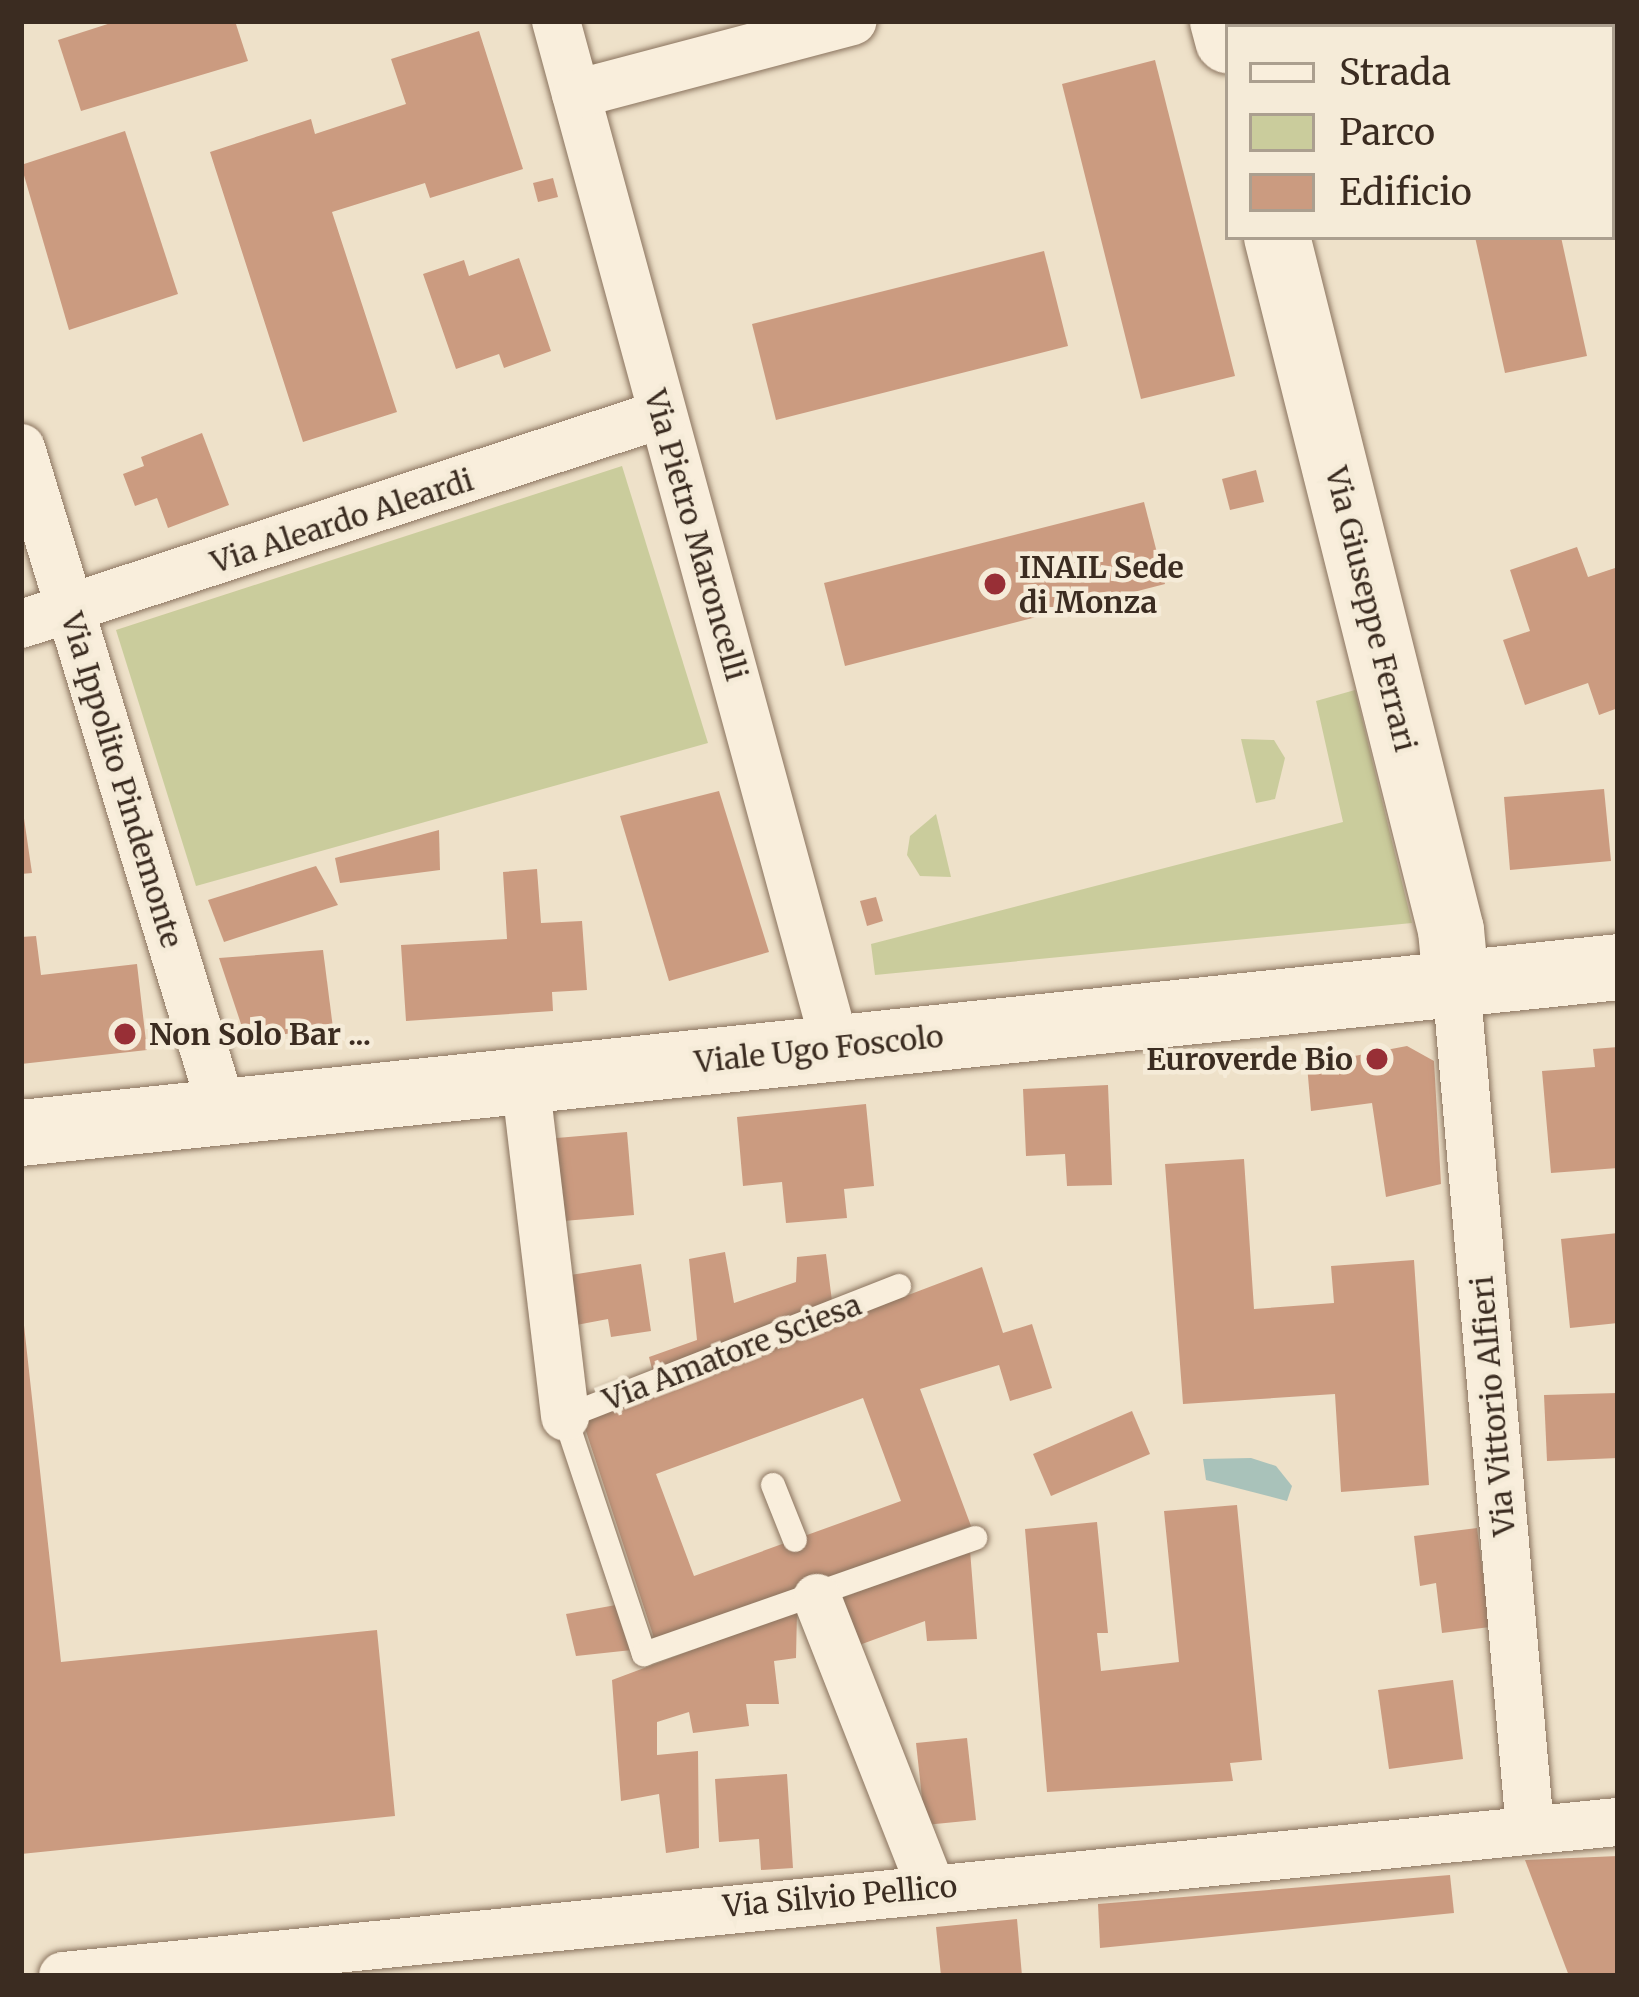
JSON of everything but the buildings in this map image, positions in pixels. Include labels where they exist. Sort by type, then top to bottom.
[{"type":"street","name":"Via Pietro Maroncelli","points":[[556,21],[836,1048]]},
{"type":"street","points":[[576,94],[853,21]]},
{"type":"street","name":"Via Giuseppe Ferrari","points":[[1278,240],[1451,931],[1456,983]]},
{"type":"street","name":"Via Aleardo Aleardi","points":[[21,624],[662,415]]},
{"type":"street","name":"Via Ippolito Pindemonte","points":[[21,448],[223,1112]]},
{"type":"street","name":"Viale Ugo Foscolo","points":[[21,1133],[1618,967]]},
{"type":"street","name":"Via Vittorio Alfieri","points":[[1456,983],[1530,1828]]},
{"type":"street","name":"Via Amatore Sciesa","points":[[525,1080],[565,1417]]},
{"type":"street","points":[[815,1591],[931,1887]]},
{"type":"street","name":"Via Silvio Pellico","points":[[63,1976],[1618,1822]]},
{"type":"lane","name":"Via Amatore Sciesa","points":[[898,1286],[565,1417],[644,1654],[974,1538]]},
{"type":"lane","points":[[773,1485],[795,1540]]},
{"type":"green space","points":[[622,466],[708,743],[196,886],[116,630]]},
{"type":"green space","points":[[1355,690],[1412,923],[875,975],[871,944],[1343,822],[1316,701]]},
{"type":"green space","points":[[1241,739],[1274,740],[1285,758],[1275,799],[1256,803]]},
{"type":"green space","points":[[936,814],[951,877],[920,876],[907,855],[910,836]]},
{"type":"water","points":[[1251,1458],[1276,1466],[1292,1486],[1287,1501],[1206,1480],[1203,1459]]},
{"type":"place","name":"INAIL Sede di Monza","points":[[995,584]]},
{"type":"place","name":"Non Solo Bar ...","points":[[125,1034]]},
{"type":"place","name":"Euroverde Bio","points":[[1377,1059]]}]
